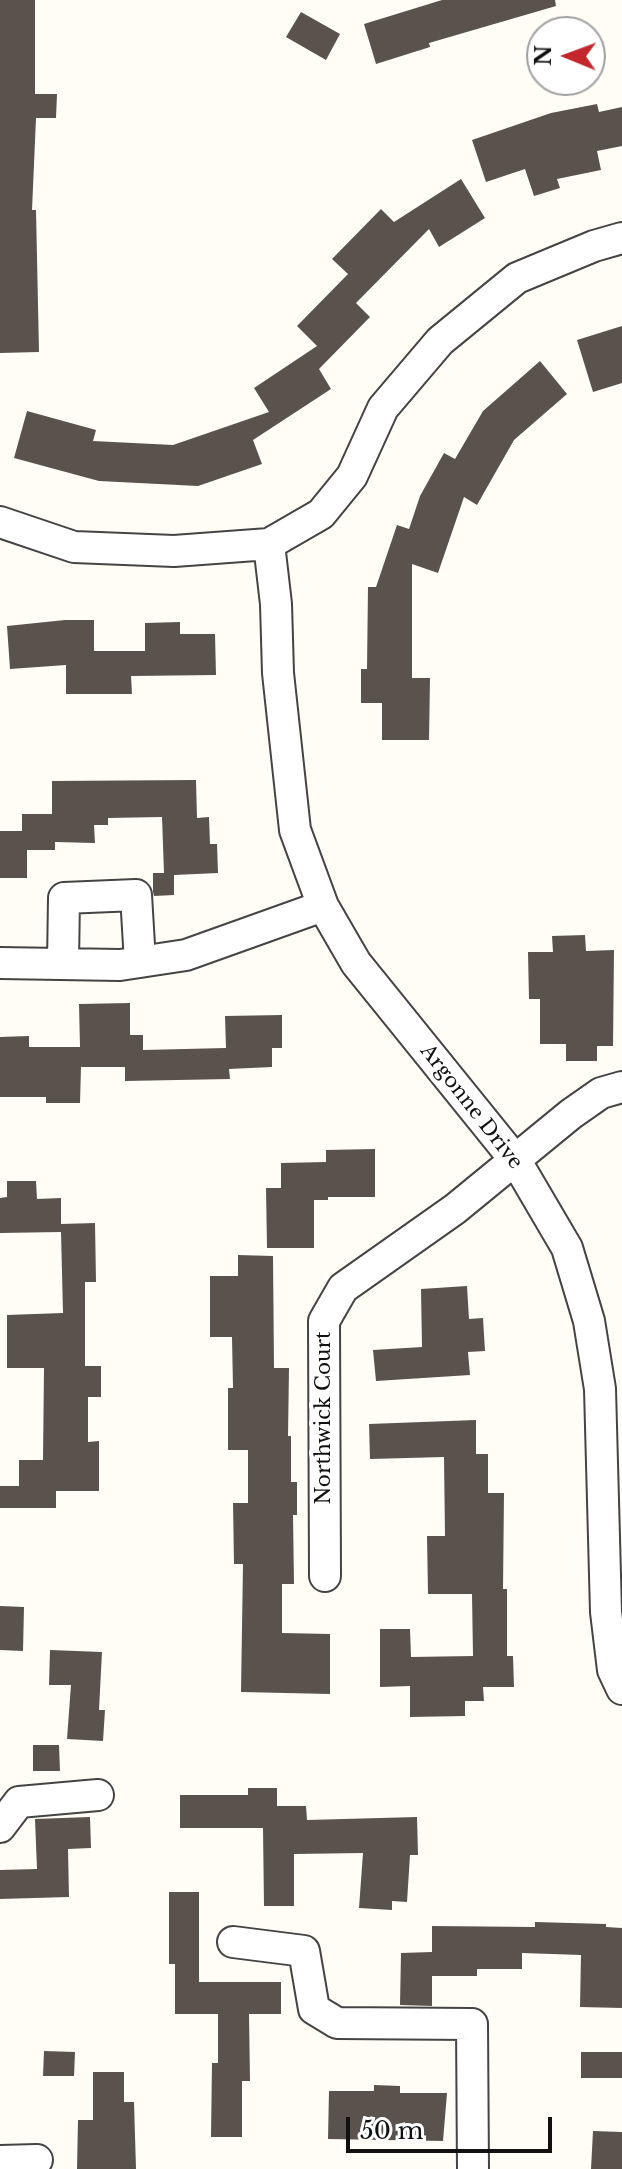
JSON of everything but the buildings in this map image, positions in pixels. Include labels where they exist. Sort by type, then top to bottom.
[{"type":"street","points":[[0,522],[74,547],[174,551],[269,544],[321,514],[352,476],[383,408],[440,341],[517,278],[594,246],[622,238]]},
{"type":"street","name":"Argonne Drive","points":[[269,544],[276,604],[278,673],[295,830],[323,906],[356,963],[516,1161],[567,1248],[589,1321],[600,1389],[614,1537],[606,1612],[613,1670],[622,1689]]},
{"type":"street","points":[[63,963],[64,898],[136,895],[140,962]]},
{"type":"street","points":[[0,963],[120,965],[186,955],[323,906]]},
{"type":"street","name":"Northwick Court","points":[[325,1576],[324,1321],[343,1288],[455,1209],[548,1132],[601,1093],[622,1087]]},
{"type":"street","points":[[0,1827],[19,1802],[98,1795]]},
{"type":"street","points":[[233,1942],[304,1951],[314,2009],[337,2023],[472,2024],[473,2169]]},
{"type":"street","points":[[0,2161],[37,2160]]}]
